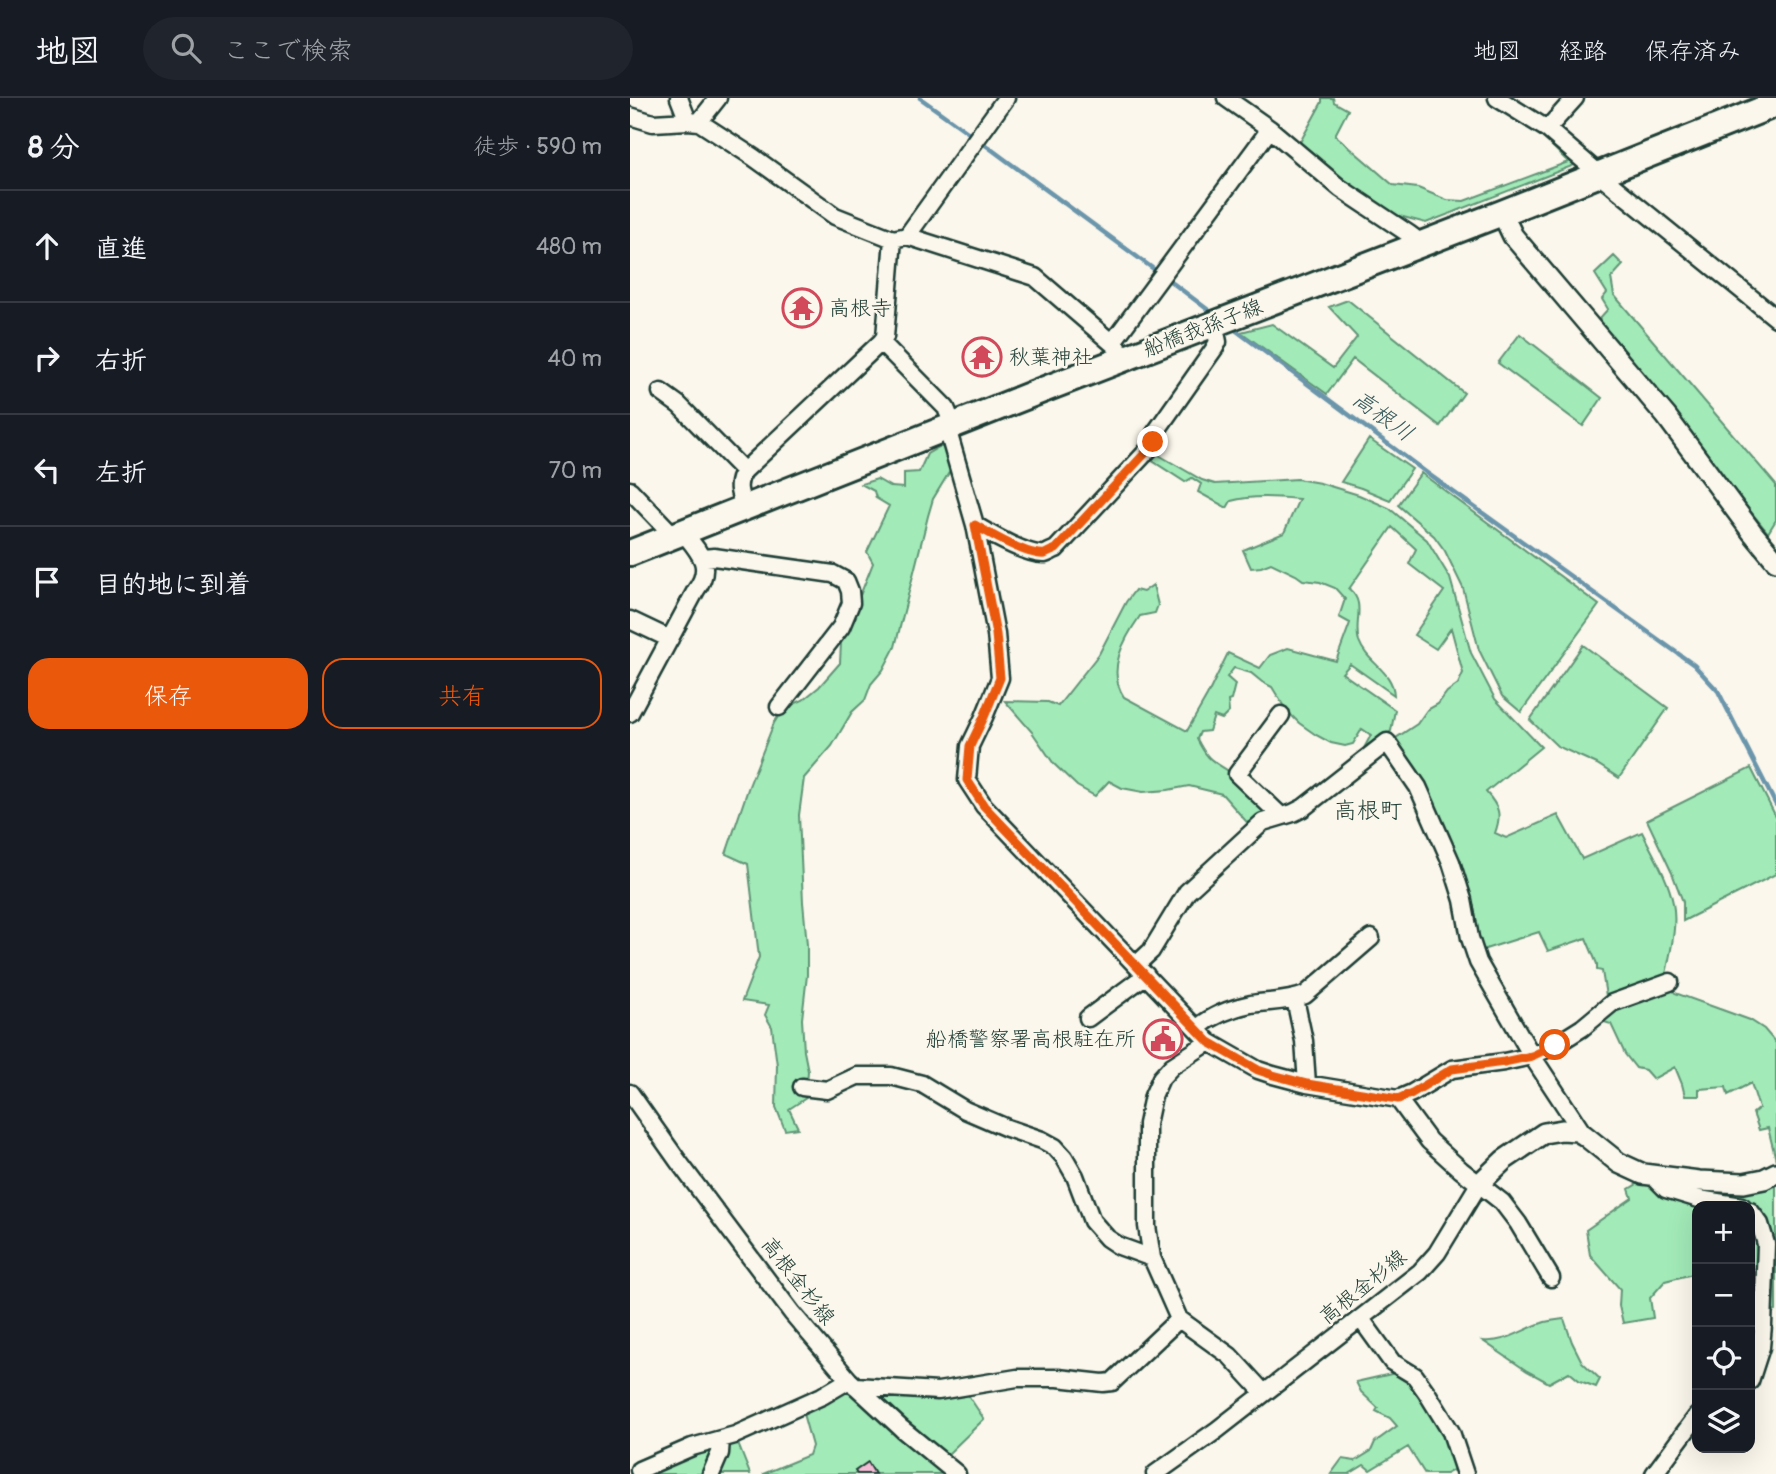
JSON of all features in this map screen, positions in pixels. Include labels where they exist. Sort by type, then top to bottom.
[{"type":"main road","name":"船橋我孫子線","points":[[630,553],[950,427],[1120,350],[1214,323],[1776,104]]},
{"type":"street","points":[[679,98],[694,122],[753,157],[835,216],[1035,277],[1120,350],[1162,275],[1270,129]]},
{"type":"street","points":[[630,116],[653,123],[694,122],[718,98]]},
{"type":"street","points":[[744,508],[738,482],[744,471],[885,337],[900,238],[1006,98]]},
{"type":"street","points":[[1226,98],[1270,129],[1340,188],[1421,243]]},
{"type":"street","points":[[1497,98],[1546,129],[1776,318]]},
{"type":"street","points":[[1546,129],[1574,98]]},
{"type":"street","points":[[1502,213],[1513,236],[1665,416],[1776,561]]},
{"type":"street","points":[[975,525],[996,537],[1036,553],[1046,554],[1056,549],[1150,448],[1155,433],[1218,342],[1214,323]]},
{"type":"street","points":[[881,342],[946,408],[975,525],[996,634],[1000,678],[970,746],[967,780],[984,806],[1209,1042],[1258,1070],[1307,1084],[1398,1099],[1452,1069],[1532,1056],[1582,1028],[1612,1003],[1670,982]]},
{"type":"street","points":[[661,392],[679,405],[744,471]]},
{"type":"street","points":[[630,490],[703,558],[704,572],[701,583],[630,713]]},
{"type":"street","points":[[703,558],[714,557],[833,574],[846,581],[850,591],[850,603],[841,627],[779,707]]},
{"type":"street","points":[[630,620],[670,639]]},
{"type":"street","points":[[1281,715],[1237,774],[1281,816]]},
{"type":"street","points":[[1088,1017],[1141,970],[1188,892],[1263,822],[1303,808],[1387,742],[1418,787],[1451,862],[1478,962],[1532,1056],[1584,1135],[1619,1163],[1643,1174],[1744,1183],[1764,1179],[1776,1173]]},
{"type":"street","points":[[1196,1028],[1224,1011],[1305,995],[1371,938]]},
{"type":"street","points":[[1295,999],[1304,1041],[1307,1084]]},
{"type":"street","points":[[1209,1042],[1172,1066],[1161,1077],[1153,1096],[1147,1124],[1147,1226],[1152,1258],[1179,1319],[1230,1356],[1264,1393]]},
{"type":"street","points":[[802,1087],[827,1090],[857,1076],[891,1076],[922,1084],[965,1110],[1042,1140],[1055,1147],[1064,1157],[1075,1176],[1092,1221],[1107,1238],[1119,1247],[1152,1258]]},
{"type":"street","name":"高根金杉線","points":[[630,1093],[785,1303],[852,1383],[957,1474]]},
{"type":"street","points":[[1398,1099],[1429,1141],[1502,1202],[1551,1278]]},
{"type":"street","name":"高根金杉線","points":[[1155,1474],[1217,1430],[1420,1272],[1437,1253],[1479,1184],[1504,1160],[1544,1133],[1562,1130],[1577,1131],[1584,1135]]},
{"type":"street","points":[[1653,1175],[1666,1189],[1711,1201]]},
{"type":"street","points":[[1755,1218],[1760,1224],[1766,1244],[1763,1325],[1755,1364]]},
{"type":"street","points":[[639,1470],[692,1447],[736,1435],[852,1383],[937,1391],[1017,1378],[1112,1382],[1179,1319]]},
{"type":"street","points":[[1361,1320],[1392,1362],[1415,1376],[1427,1393],[1451,1432],[1465,1474]]},
{"type":"street","points":[[1654,1474],[1692,1423]]},
{"type":"street","points":[[711,1474],[720,1453],[721,1439]]},
{"type":"green space","points":[[1322,98],[1333,98],[1334,102],[1348,110],[1335,135],[1393,185],[1418,188],[1447,200],[1464,201],[1568,162],[1535,129],[1577,164],[1426,223],[1384,212],[1299,144]]},
{"type":"green space","points":[[1614,256],[1623,265],[1611,278],[1614,295],[1776,485],[1776,520],[1768,533],[1597,321],[1608,309],[1602,299],[1607,293],[1595,274]]},
{"type":"green space","points":[[1348,300],[1464,393],[1440,426],[1353,359],[1327,394],[1241,332],[1272,324],[1333,368],[1357,337],[1329,307]]},
{"type":"green space","points":[[1520,334],[1602,398],[1583,426],[1498,363]]},
{"type":"green space","points":[[1369,439],[1412,469],[1390,500],[1341,482]]},
{"type":"green space","points":[[944,447],[953,466],[933,499],[895,647],[883,670],[871,684],[865,700],[852,712],[832,746],[804,778],[799,815],[807,945],[802,1019],[808,1071],[806,1098],[789,1109],[798,1128],[785,1130],[776,1107],[777,1065],[772,1027],[765,1015],[769,1005],[742,1001],[759,957],[748,864],[726,854],[774,723],[783,709],[803,700],[819,687],[840,663],[841,643],[873,563],[867,552],[889,506],[876,498],[874,491],[861,484],[877,479],[891,487],[904,488],[904,473],[919,472],[927,454]]},
{"type":"green space","points":[[1157,454],[1202,480],[1215,484],[1297,479],[1359,495],[1389,508],[1427,540],[1450,578],[1471,653],[1495,699],[1541,747],[1486,792],[1498,811],[1495,833],[1506,838],[1558,815],[1582,859],[1642,832],[1664,875],[1673,903],[1674,932],[1665,980],[1675,993],[1750,1020],[1764,1029],[1776,1043],[1776,1160],[1768,1128],[1759,1130],[1753,1113],[1759,1108],[1751,1083],[1728,1095],[1726,1087],[1699,1089],[1699,1096],[1685,1096],[1675,1067],[1653,1079],[1645,1070],[1636,1068],[1625,1054],[1611,1024],[1604,1022],[1602,1017],[1609,1009],[1602,999],[1606,996],[1602,971],[1597,970],[1586,938],[1548,951],[1539,932],[1479,951],[1393,740],[1417,724],[1427,710],[1438,704],[1447,692],[1458,684],[1463,673],[1451,628],[1436,649],[1414,635],[1444,591],[1409,564],[1416,549],[1392,527],[1349,589],[1357,600],[1359,641],[1393,687],[1394,695],[1350,664],[1342,673],[1395,710],[1391,731],[1373,750],[1364,748],[1371,735],[1362,729],[1353,744],[1345,746],[1331,743],[1316,735],[1286,710],[1272,687],[1251,673],[1234,668],[1227,677],[1235,684],[1231,700],[1228,701],[1229,712],[1222,719],[1214,716],[1209,731],[1200,732],[1197,739],[1208,757],[1243,782],[1273,814],[1252,828],[1222,794],[1189,786],[1143,792],[1122,788],[1109,781],[1095,796],[1077,786],[1054,764],[1032,732],[1005,701],[1048,702],[1058,706],[1099,654],[1135,590],[1143,592],[1153,585],[1158,605],[1155,613],[1140,616],[1123,645],[1117,666],[1119,687],[1124,697],[1187,731],[1228,653],[1260,668],[1270,655],[1288,648],[1336,661],[1350,623],[1339,617],[1345,599],[1335,588],[1320,582],[1303,580],[1271,563],[1251,568],[1243,550],[1284,533],[1299,499],[1248,498],[1231,501],[1227,508],[1198,492],[1201,484],[1192,478],[1185,482],[1151,460]]},
{"type":"green space","points":[[1421,473],[1599,605],[1521,712],[1502,696],[1479,650],[1463,588],[1445,551],[1434,536],[1398,505]]},
{"type":"green space","points":[[1583,645],[1668,708],[1619,778],[1597,764],[1557,746],[1530,720]]},
{"type":"green space","points":[[1751,768],[1776,817],[1776,874],[1683,921],[1683,902],[1647,820]]},
{"type":"green space","points":[[1644,1180],[1776,1181],[1776,1311],[1771,1312],[1770,1268],[1755,1269],[1755,1201],[1692,1201],[1692,1274],[1665,1281],[1650,1298],[1653,1318],[1623,1323],[1619,1306],[1620,1289],[1590,1255],[1586,1230],[1632,1198],[1629,1189]]},
{"type":"green space","points":[[1564,1319],[1582,1362],[1600,1379],[1596,1387],[1580,1381],[1569,1372],[1549,1383],[1483,1341],[1499,1340],[1545,1322]]},
{"type":"green space","points":[[1387,1368],[1411,1377],[1425,1395],[1459,1467],[1446,1474],[1425,1474],[1408,1447],[1370,1470],[1364,1465],[1349,1474],[1331,1474],[1342,1459],[1355,1461],[1371,1451],[1375,1442],[1397,1426],[1390,1418],[1376,1411],[1378,1408],[1361,1392],[1356,1382],[1391,1374]]},
{"type":"green space","points":[[844,1390],[853,1391],[946,1474],[763,1474],[809,1455],[812,1446],[802,1410]]},
{"type":"green space","points":[[866,1391],[966,1392],[984,1419],[945,1457]]},
{"type":"green space","points":[[737,1441],[750,1474],[638,1474],[692,1450]]},
{"type":"building","points":[[868,1462],[875,1474],[857,1474],[855,1471]]},
{"type":"waterway","name":"高根川","points":[[920,98],[973,136]]},
{"type":"waterway","name":"高根川","points":[[980,141],[1159,273]]},
{"type":"waterway","name":"高根川","points":[[1166,278],[1215,315]]},
{"type":"waterway","name":"高根川","points":[[1230,326],[1427,473],[1694,665],[1718,691],[1776,805]]},
{"type":"place","name":"高根寺","points":[[802,308]]},
{"type":"place","name":"秋葉神社","points":[[982,357]]},
{"type":"place","name":"船橋警察署高根駐在所","points":[[1163,1039]]},
{"type":"district","name":"高根町","points":[[1368,810]]},
{"type":"route","points":[[1153,442],[1056,549],[1046,554],[1020,548],[975,525],[996,634],[1000,678],[970,746],[967,780],[984,806],[1209,1042],[1258,1070],[1307,1084],[1398,1099],[1452,1069],[1532,1056],[1555,1045]]}]
